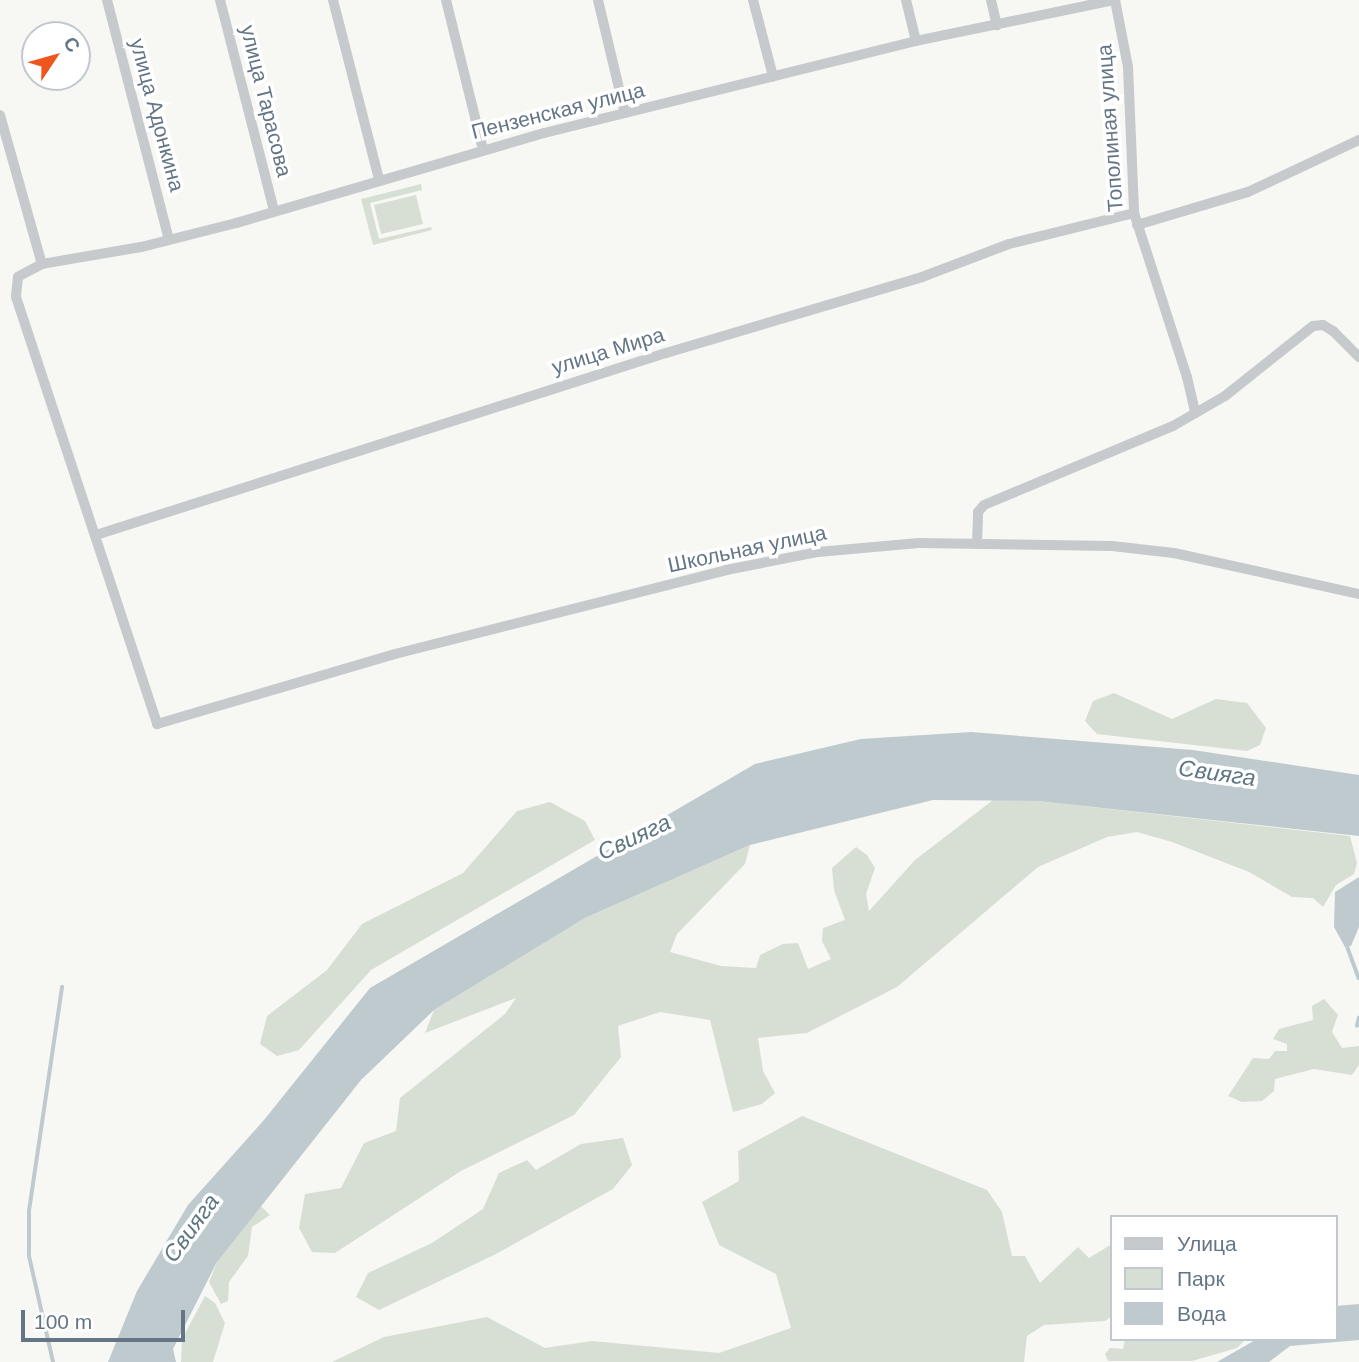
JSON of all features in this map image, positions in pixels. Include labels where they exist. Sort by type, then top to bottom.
[{"type":"street","name":"улица Адонкина","points":[[107,0],[169,239]]},
{"type":"street","name":"улица Тарасова","points":[[220,0],[274,211]]},
{"type":"street","points":[[333,0],[379,179]]},
{"type":"street","points":[[446,0],[482,149]]},
{"type":"street","points":[[598,0],[625,113]]},
{"type":"street","points":[[753,0],[772,76]]},
{"type":"street","points":[[906,0],[916,41]]},
{"type":"street","points":[[991,0],[997,25]]},
{"type":"street","name":"Пензенская улица","points":[[96,535],[16,297],[18,277],[42,264],[169,239],[274,211],[482,149],[772,76],[916,41],[1115,0]]},
{"type":"street","name":"Тополиная улица","points":[[1115,0],[1128,67],[1134,213],[1187,377],[1195,413]]},
{"type":"street","points":[[0,115],[42,264]]},
{"type":"street","points":[[1138,225],[1236,197],[1359,140]]},
{"type":"street","name":"улица Мира","points":[[96,535],[922,277],[1009,244],[1134,213]]},
{"type":"street","points":[[977,544],[978,512],[984,505],[1195,413],[1225,396],[1313,326],[1323,324],[1359,357]]},
{"type":"street","name":"Школьная улица","points":[[96,535],[157,724],[395,654],[737,567],[831,550],[919,543],[1112,546],[1174,553],[1359,594]]},
{"type":"green space","points":[[421,184],[422,190],[370,203],[379,239],[431,227],[432,230],[373,245],[361,199]]},
{"type":"green space","points":[[416,195],[423,224],[381,234],[374,205]]},
{"type":"green space","points":[[1114,693],[1172,719],[1216,699],[1247,703],[1266,728],[1260,745],[1247,751],[1097,734],[1085,721],[1093,701]]},
{"type":"green space","points":[[993,800],[1038,801],[1350,836],[1357,863],[1354,874],[1336,885],[1323,907],[1313,898],[1292,897],[1249,872],[1172,842],[1137,832],[1107,837],[1038,867],[897,987],[807,1033],[758,1038],[763,1071],[775,1093],[762,1104],[733,1112],[710,1020],[660,1012],[618,1026],[621,1057],[574,1115],[461,1171],[335,1253],[312,1252],[299,1228],[305,1194],[341,1188],[364,1143],[396,1131],[400,1098],[505,1014],[516,998],[425,1033],[434,1010],[585,918],[750,845],[745,864],[677,934],[670,952],[721,966],[756,968],[760,955],[783,944],[798,943],[808,969],[831,959],[822,941],[823,928],[845,920],[834,890],[832,868],[856,847],[867,855],[875,868],[866,894],[869,911],[915,860]]},
{"type":"green space","points":[[550,802],[585,821],[595,840],[371,970],[299,1050],[277,1056],[260,1044],[267,1016],[327,970],[362,924],[463,873],[517,811]]},
{"type":"green space","points":[[1324,999],[1338,1015],[1332,1032],[1342,1048],[1359,1046],[1359,1065],[1352,1075],[1314,1069],[1275,1079],[1274,1091],[1262,1101],[1242,1102],[1228,1096],[1253,1058],[1269,1059],[1275,1051],[1287,1051],[1287,1044],[1273,1039],[1279,1029],[1313,1020],[1312,1006]]},
{"type":"green space","points":[[802,1116],[987,1190],[1002,1212],[1012,1256],[1025,1256],[1040,1283],[1078,1247],[1089,1258],[1110,1245],[1110,1317],[1105,1321],[1044,1325],[1027,1336],[1024,1362],[332,1362],[384,1337],[487,1317],[545,1348],[592,1341],[719,1353],[791,1328],[776,1274],[719,1245],[702,1202],[739,1181],[738,1151]]},
{"type":"green space","points":[[623,1138],[632,1165],[613,1189],[494,1255],[379,1310],[356,1297],[368,1273],[432,1243],[483,1209],[499,1173],[527,1160],[536,1170],[581,1144]]},
{"type":"green space","points":[[260,1205],[270,1215],[252,1227],[248,1256],[229,1282],[228,1301],[221,1304],[209,1282],[225,1243]]},
{"type":"green space","points":[[205,1296],[215,1303],[225,1323],[213,1362],[181,1362],[182,1339]]},
{"type":"green space","points":[[1125,1341],[1244,1341],[1237,1348],[1192,1361],[1108,1361],[1105,1354],[1110,1348],[1123,1349]]},
{"type":"water","name":"Свияга","points":[[971,732],[1193,750],[1359,775],[1359,836],[1038,801],[933,800],[750,845],[585,918],[434,1010],[361,1080],[217,1262],[173,1349],[176,1362],[108,1362],[137,1291],[188,1205],[264,1120],[370,988],[755,764],[861,739]]},
{"type":"water","points":[[1359,877],[1359,927],[1351,946],[1345,947],[1334,927],[1335,892]]},
{"type":"water","points":[[1359,1304],[1359,1340],[1290,1346],[1269,1362],[1217,1362],[1254,1341],[1338,1341],[1338,1306]]},
{"type":"waterway","points":[[1348,948],[1359,978]]},
{"type":"waterway","points":[[53,1362],[29,1256],[29,1211],[62,987]]},
{"type":"waterway","points":[[1357,1026],[1359,1018]]}]
